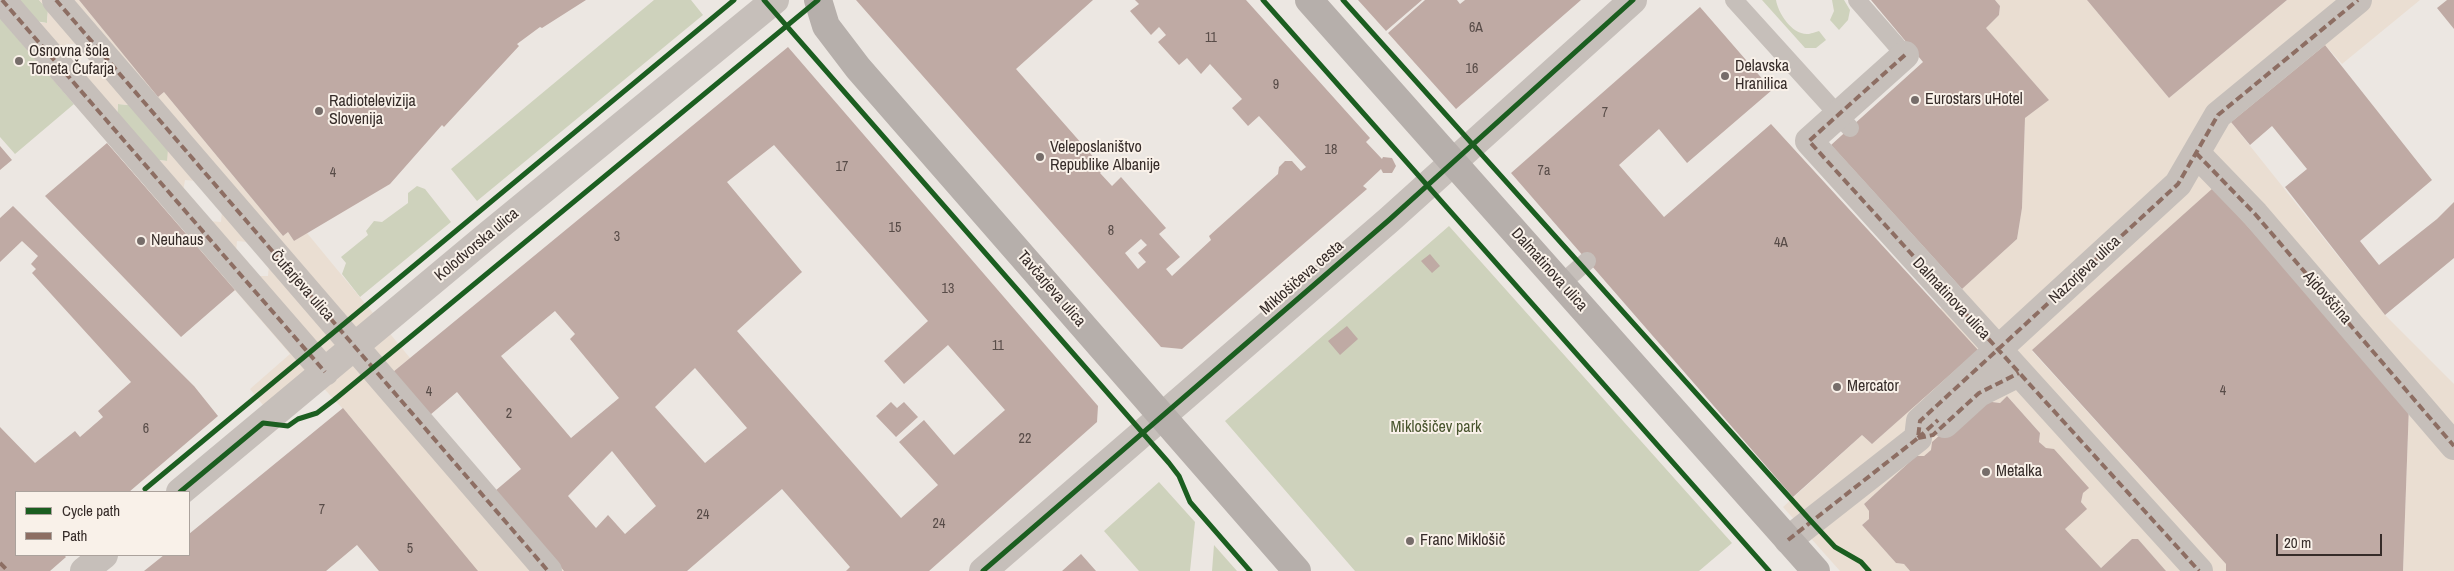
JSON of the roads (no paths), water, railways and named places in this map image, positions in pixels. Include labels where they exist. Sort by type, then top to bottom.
[{"type":"main road","name":"Tavčarjeva ulica","points":[[818,0],[826,26],[858,68],[1297,571]]},
{"type":"main road","name":"Dalmatinova ulica","points":[[1309,0],[1561,284],[1795,533],[1816,571]]},
{"type":"street","points":[[2,0],[325,372]]},
{"type":"street","name":"Čufarjeva ulica","points":[[56,0],[548,571]]},
{"type":"street","name":"Kolodvorska ulica","points":[[181,491],[775,0]]},
{"type":"street","name":"Miklošičeva cesta","points":[[983,571],[1427,185],[1633,0]]},
{"type":"street","name":"Nazorjeva ulica","points":[[1918,438],[1920,421],[2178,184],[2218,115],[2358,0]]},
{"type":"street","name":"Dalmatinova ulica","points":[[1905,56],[1844,122],[1809,141],[2199,571]]},
{"type":"street","name":"Ajdovščina","points":[[2196,153],[2255,214],[2454,446]]},
{"type":"street","points":[[1795,533],[1918,438],[1933,435],[1979,393],[2019,373]]},
{"type":"street","points":[[84,571],[103,556]]},
{"type":"lane","points":[[1734,0],[1844,122]]},
{"type":"lane","points":[[1857,0],[1905,56]]},
{"type":"lane","points":[[1561,284],[1587,261]]},
{"type":"place","name":"Osnovna šola Toneta Čufarja","points":[[19,61]]},
{"type":"place","name":"Delavska Hranilica","points":[[1725,76]]},
{"type":"place","name":"Eurostars uHotel","points":[[1915,100]]},
{"type":"place","name":"Radiotelevizija Slovenija","points":[[319,111]]},
{"type":"place","name":"Veleposlaništvo Republike Albanije","points":[[1040,157]]},
{"type":"place","name":"Neuhaus","points":[[141,241]]},
{"type":"place","name":"Mercator","points":[[1837,387]]},
{"type":"place","name":"Metalka","points":[[1986,472]]},
{"type":"place","name":"Franc Miklošič","points":[[1410,541]]},
{"type":"park label","name":"Miklošičev park","points":[[1436,428]]}]
